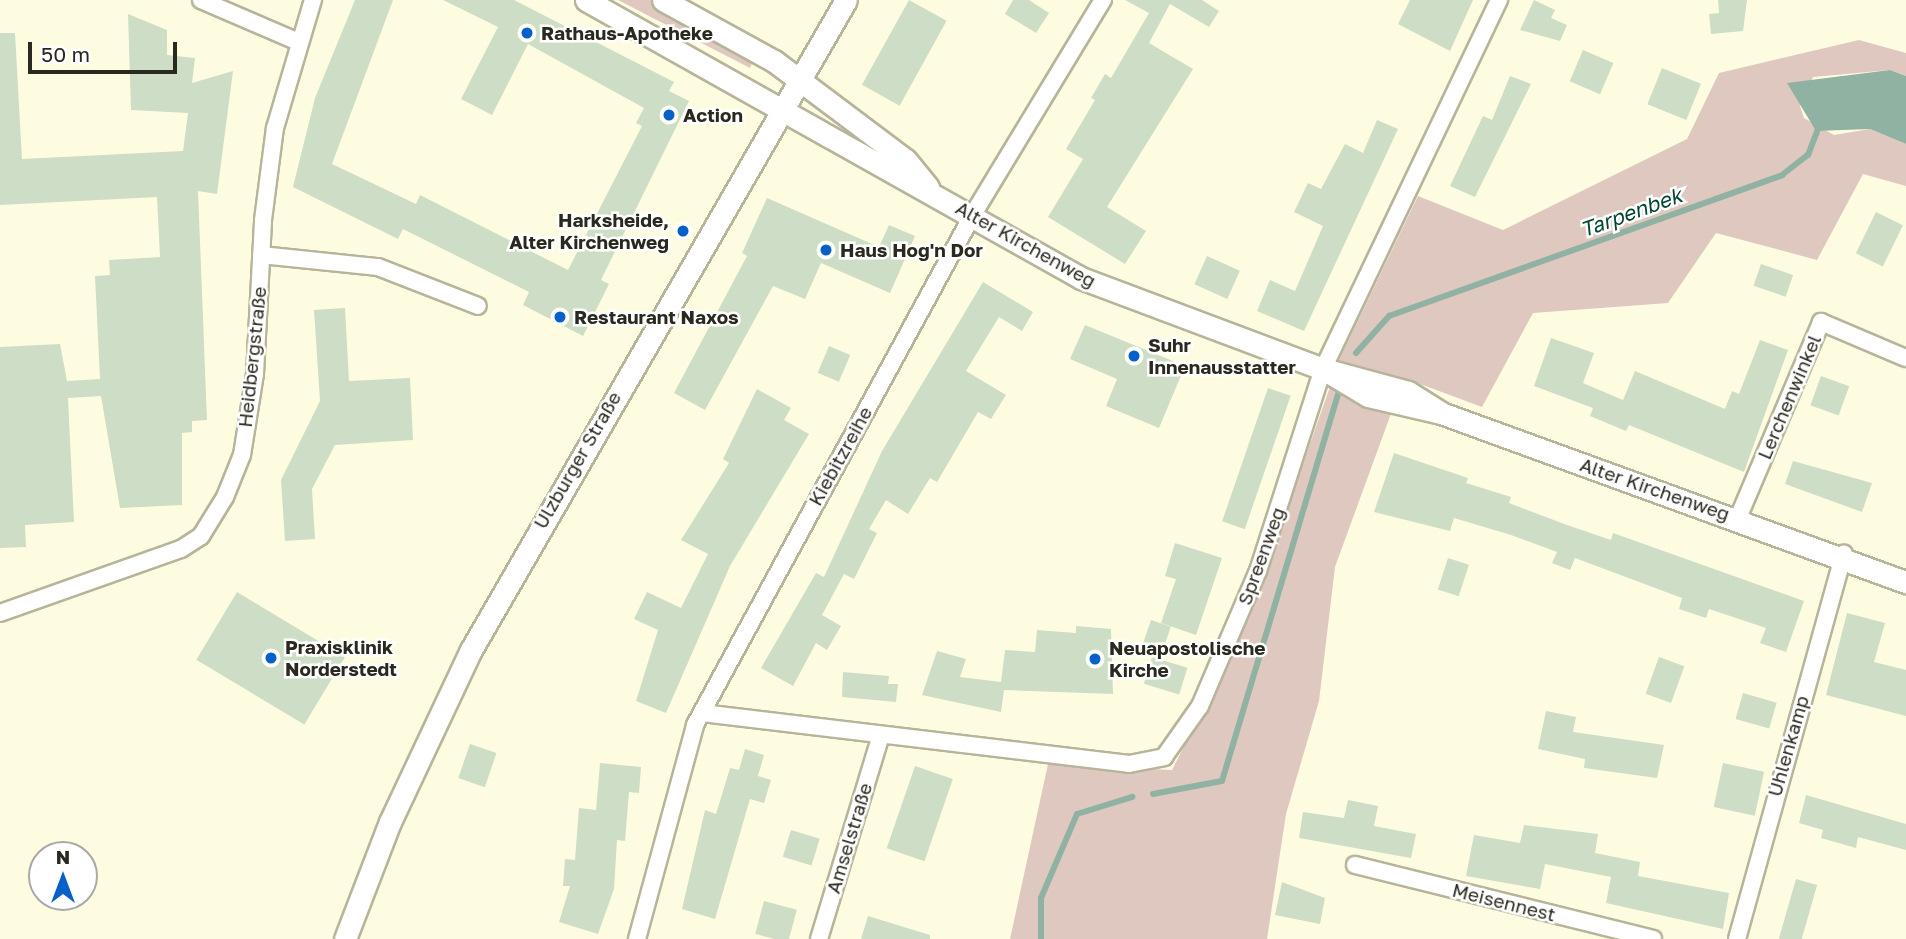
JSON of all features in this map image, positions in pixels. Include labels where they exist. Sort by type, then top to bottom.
[{"type":"main road","name":"Alter Kirchenweg","points":[[586,0],[785,110],[895,176],[928,187],[972,216],[1113,293],[1323,369],[1408,392],[1441,414],[1869,563],[1906,582]]},
{"type":"main road","name":"Alter Kirchenweg","points":[[663,0],[748,44],[801,81],[906,160],[928,187]]},
{"type":"main road","name":"Ulzburger Straße","points":[[345,939],[395,811],[471,650],[785,110],[846,0]]},
{"type":"main road","name":"Alter Kirchenweg","points":[[1869,563],[1906,564]]},
{"type":"street","points":[[201,0],[296,41]]},
{"type":"street","name":"Heidbergstraße","points":[[0,613],[125,573],[201,536],[242,455],[255,374],[261,255],[275,128],[296,41],[313,0]]},
{"type":"street","name":"Kiebitzreihe","points":[[637,939],[702,713],[972,216],[1103,0]]},
{"type":"street","name":"Spreenweg","points":[[702,713],[880,738],[1129,764],[1164,757],[1200,706],[1258,571],[1323,369],[1499,0]]},
{"type":"street","points":[[261,255],[378,267],[478,306]]},
{"type":"street","name":"Lerchenwinkel","points":[[1738,518],[1821,322],[1906,358]]},
{"type":"street","name":"Uhlenkamp","points":[[1737,939],[1844,554]]},
{"type":"street","name":"Amselstraße","points":[[819,939],[880,738]]},
{"type":"street","name":"Meisennest","points":[[1355,865],[1653,939]]},
{"type":"shaded area","points":[[618,0],[652,0],[756,54],[750,68]]},
{"type":"shaded area","points":[[1859,40],[1906,53],[1906,76],[1890,70],[1813,77],[1800,106],[1804,118],[1834,135],[1870,129],[1906,144],[1906,186],[1863,174],[1817,260],[1716,233],[1668,303],[1533,313],[1482,407],[1404,378],[1335,567],[1319,701],[1286,814],[1267,939],[1010,939],[1048,764],[1172,770],[1249,619],[1340,358],[1418,196],[1503,230],[1687,139],[1719,73]]},
{"type":"shaded area","points":[[1890,70],[1906,76],[1906,144],[1870,129],[1816,131],[1787,83]]},
{"type":"building","points":[[355,0],[393,0],[332,164],[416,204],[420,195],[568,270],[642,126],[636,123],[644,108],[528,44],[492,115],[461,99],[498,27],[443,0],[514,0],[674,82],[669,91],[689,101],[601,280],[609,284],[583,336],[523,305],[529,292],[403,229],[398,239],[293,187],[315,98]]},
{"type":"building","points":[[909,0],[947,21],[900,106],[862,85]]},
{"type":"building","points":[[1013,0],[1029,0],[1049,13],[1036,33],[1005,14]]},
{"type":"building","points":[[1125,0],[1202,0],[1219,11],[1209,27],[1170,4],[1149,43],[1193,69],[1107,207],[1146,231],[1125,264],[1048,217],[1083,159],[1066,149],[1095,100],[1091,98],[1105,74],[1111,78],[1149,13]]},
{"type":"building","points":[[1410,0],[1473,0],[1450,51],[1398,24]]},
{"type":"building","points":[[1534,0],[1555,10],[1551,18],[1567,25],[1560,41],[1520,30]]},
{"type":"building","points":[[1718,0],[1747,0],[1743,31],[1711,34],[1709,14],[1719,13]]},
{"type":"building","points":[[128,14],[167,30],[167,55],[195,58],[192,83],[233,71],[217,194],[198,191],[207,420],[192,421],[192,432],[182,433],[182,505],[120,508],[101,396],[68,398],[74,522],[25,525],[26,547],[0,548],[0,347],[60,344],[67,381],[100,379],[95,276],[110,275],[109,260],[160,257],[157,197],[0,205],[0,33],[15,33],[22,159],[183,151],[188,113],[131,110]]},
{"type":"building","points":[[1583,50],[1613,63],[1600,94],[1570,81]]},
{"type":"building","points":[[1662,68],[1701,84],[1686,120],[1647,104]]},
{"type":"building","points":[[1510,76],[1531,84],[1475,197],[1450,186],[1483,116],[1492,120]]},
{"type":"building","points":[[1377,120],[1398,129],[1304,331],[1257,311],[1270,280],[1295,291],[1323,226],[1294,212],[1308,183],[1321,189],[1345,144],[1363,153]]},
{"type":"building","name":"Haus Hog'n Dor","points":[[767,198],[879,247],[889,225],[915,236],[890,293],[821,263],[805,299],[773,286],[705,410],[674,393],[747,256],[742,253]]},
{"type":"building","points":[[1876,212],[1903,225],[1883,266],[1856,253]]},
{"type":"building","points":[[1207,256],[1240,271],[1227,299],[1194,284]]},
{"type":"building","points":[[1761,264],[1793,275],[1786,297],[1754,286]]},
{"type":"building","points":[[983,282],[1033,312],[1022,331],[999,317],[966,371],[1006,395],[991,419],[978,412],[937,482],[930,478],[908,514],[886,500],[869,529],[877,533],[854,579],[844,574],[822,615],[841,626],[827,650],[816,643],[793,686],[761,668],[816,573],[824,577],[882,451]]},
{"type":"building","points":[[345,308],[349,381],[410,378],[413,440],[335,445],[312,489],[315,539],[285,541],[281,480],[320,401],[314,310]]},
{"type":"building","points":[[1085,325],[1185,366],[1159,428],[1106,406],[1117,379],[1070,359]]},
{"type":"building","points":[[1551,338],[1594,353],[1583,383],[1623,400],[1635,371],[1725,409],[1732,391],[1739,394],[1760,340],[1788,350],[1744,472],[1629,425],[1626,431],[1590,416],[1593,408],[1534,386]]},
{"type":"building","points":[[829,346],[850,355],[839,382],[818,373]]},
{"type":"building","points":[[1821,376],[1849,386],[1839,415],[1810,405]]},
{"type":"building","points":[[1268,388],[1291,396],[1245,529],[1222,521]]},
{"type":"building","points":[[757,389],[791,408],[784,420],[809,434],[730,566],[666,713],[636,701],[658,630],[634,619],[647,592],[681,608],[708,554],[681,540],[729,463],[723,459]]},
{"type":"building","points":[[1394,453],[1468,478],[1466,483],[1511,497],[1509,503],[1567,525],[1611,540],[1613,533],[1804,601],[1786,652],[1760,643],[1766,628],[1709,609],[1706,618],[1679,609],[1682,598],[1575,558],[1570,570],[1552,563],[1557,552],[1511,535],[1454,518],[1450,531],[1374,512]]},
{"type":"building","points":[[1793,461],[1872,483],[1862,512],[1785,484]]},
{"type":"building","points":[[1175,543],[1222,558],[1196,635],[1161,623],[1176,579],[1165,576]]},
{"type":"building","points":[[1448,558],[1469,565],[1459,596],[1438,589]]},
{"type":"building","name":"Praxisklinik Norderstedt","points":[[237,592],[345,657],[304,725],[196,660]]},
{"type":"building","points":[[1847,613],[1885,623],[1874,662],[1906,670],[1906,716],[1826,695]]},
{"type":"building","points":[[1151,620],[1171,627],[1163,650],[1143,644]]},
{"type":"building","points":[[1076,626],[1111,629],[1113,694],[1004,690],[1001,712],[922,695],[937,651],[966,659],[960,677],[1001,682],[1005,650],[1035,652],[1037,630],[1076,633]]},
{"type":"building","points":[[1152,657],[1187,668],[1179,695],[1144,684]]},
{"type":"building","points":[[1659,657],[1684,666],[1671,703],[1646,694]]},
{"type":"building","points":[[843,672],[889,676],[888,684],[898,684],[896,702],[842,697]]},
{"type":"building","points":[[1743,693],[1777,703],[1769,729],[1736,719]]},
{"type":"building","points":[[1546,711],[1576,717],[1573,732],[1664,745],[1657,778],[1584,768],[1585,759],[1538,749]]},
{"type":"building","points":[[470,744],[496,753],[485,787],[458,778]]},
{"type":"building","points":[[745,749],[764,755],[758,776],[771,780],[764,803],[750,799],[715,919],[682,909],[705,810],[716,814],[730,768],[739,770]]},
{"type":"building","points":[[600,763],[641,767],[639,793],[629,792],[625,841],[617,840],[614,889],[598,934],[559,922],[570,886],[563,886],[565,859],[575,860],[579,808],[596,810]]},
{"type":"building","points":[[1723,763],[1764,772],[1755,816],[1714,807]]},
{"type":"building","points":[[915,766],[953,779],[924,861],[887,848]]},
{"type":"building","points":[[1806,795],[1906,824],[1906,850],[1858,837],[1856,848],[1821,838],[1823,830],[1799,823]]},
{"type":"building","points":[[1348,800],[1378,806],[1374,826],[1416,834],[1411,858],[1299,838],[1303,812],[1344,818]]},
{"type":"building","points":[[1524,825],[1598,834],[1595,853],[1640,862],[1638,876],[1729,893],[1723,929],[1606,903],[1611,877],[1545,864],[1540,889],[1466,876],[1474,835],[1520,843]]},
{"type":"building","points":[[791,830],[820,839],[812,866],[783,857]]},
{"type":"building","points":[[1796,879],[1817,885],[1802,939],[1779,939]]},
{"type":"building","points":[[1282,882],[1325,898],[1320,924],[1275,915]]},
{"type":"building","points":[[764,901],[797,910],[789,939],[774,939],[755,934]]},
{"type":"building","points":[[868,916],[930,935],[930,939],[861,939]]},
{"type":"waterway","name":"Tarpenbek","points":[[1356,353],[1389,316],[1782,175],[1808,155],[1819,126]]},
{"type":"waterway","name":"Tarpenbek","points":[[1153,794],[1222,781],[1338,394]]},
{"type":"waterway","name":"Tarpenbek","points":[[1041,939],[1041,898],[1077,814],[1132,797]]},
{"type":"place","name":"Rathaus-Apotheke","points":[[527,33]]},
{"type":"place","name":"Action","points":[[669,115]]},
{"type":"place","name":"Harksheide, Alter Kirchenweg","points":[[683,231]]},
{"type":"place","name":"Haus Hog'n Dor","points":[[826,250]]},
{"type":"place","name":"Restaurant Naxos","points":[[560,317]]},
{"type":"place","name":"Suhr Innenausstatter","points":[[1134,356]]},
{"type":"place","name":"Praxisklinik Norderstedt","points":[[271,658]]},
{"type":"place","name":"Neuapostolische Kirche","points":[[1095,659]]}]
